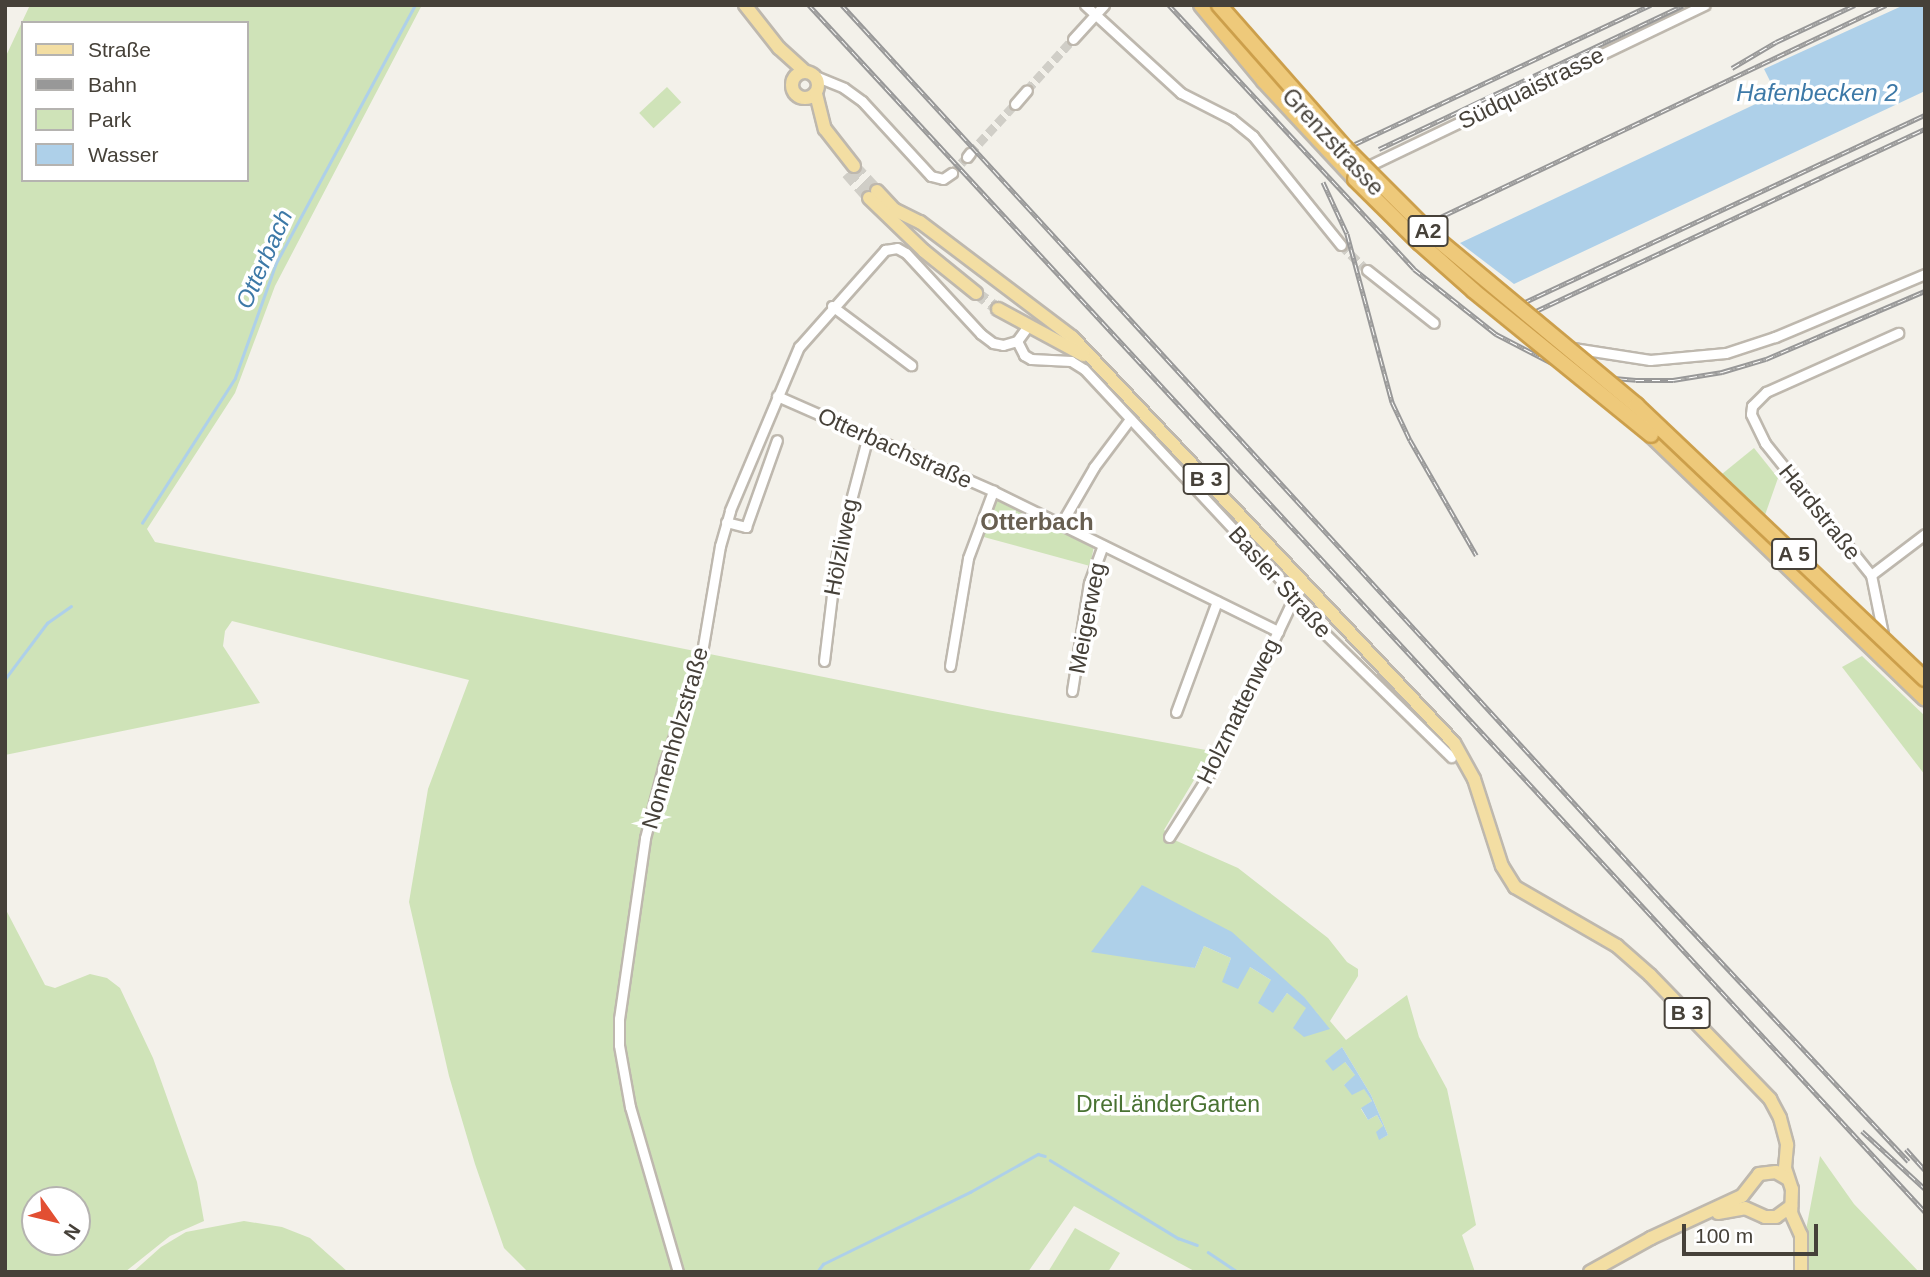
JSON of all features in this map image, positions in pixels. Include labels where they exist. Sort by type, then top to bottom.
[{"type":"highway","name":"A2","points":[[1201,5],[1264,81],[1420,243],[1657,432]]},
{"type":"highway","name":"A2","points":[[1219,5],[1346,149],[1432,235],[1657,432]]},
{"type":"highway","name":"A 5","points":[[1657,432],[1922,680]]},
{"type":"highway","name":"A 5","points":[[1657,432],[1925,699]]},
{"type":"main road","points":[[745,5],[812,86],[821,122],[851,170]]},
{"type":"main road","points":[[779,48],[794,79],[794,92],[812,86]]},
{"type":"main road","points":[[794,79],[812,86]]},
{"type":"main road","points":[[873,195],[903,230],[976,293]]},
{"type":"main road","name":"B 3","points":[[892,214],[918,221],[1072,337],[1454,743],[1474,779],[1502,866],[1515,887],[1617,946],[1650,975],[1770,1099],[1780,1118],[1787,1151],[1786,1178],[1792,1189],[1790,1206],[1801,1235],[1801,1272]]},
{"type":"main road","name":"B 3","points":[[998,309],[1092,360]]},
{"type":"main road","points":[[1027,327],[1037,311]]},
{"type":"main road","points":[[1590,1272],[1651,1238],[1710,1213],[1747,1191],[1756,1176],[1770,1171],[1778,1156],[1783,1134]]},
{"type":"main road","points":[[1770,1171],[1786,1178]]},
{"type":"main road","points":[[1747,1191],[1752,1210]]},
{"type":"main road","points":[[1776,1217],[1790,1206]]},
{"type":"main road","points":[[1710,1213],[1745,1208],[1765,1217],[1776,1217],[1787,1225],[1801,1246]]},
{"type":"street","points":[[1085,5],[1181,93],[1232,119],[1253,136],[1341,245]]},
{"type":"street","points":[[1073,39],[1104,5]]},
{"type":"street","name":"Grenzstrasse","points":[[1210,5],[1357,171],[1464,275],[1527,326],[1563,344],[1600,354],[1650,360],[1726,353],[1775,337],[1925,274]]},
{"type":"street","name":"Südquaistrasse","points":[[1357,171],[1705,5]]},
{"type":"street","points":[[812,86],[838,86],[868,107],[931,176],[943,179],[952,173]]},
{"type":"street","points":[[1015,104],[1027,90]]},
{"type":"street","name":"Nonnenholzstraße","points":[[678,1272],[630,1107],[619,1045],[619,1019],[645,838],[664,764],[700,664],[726,522],[799,347],[877,256],[889,248],[897,248],[921,268],[981,334],[999,344],[1017,341]]},
{"type":"street","points":[[1367,270],[1434,324]]},
{"type":"street","points":[[832,306],[911,365]]},
{"type":"street","points":[[1017,341],[1027,327]]},
{"type":"street","name":"Hardstraße","points":[[1898,333],[1766,392],[1752,406],[1754,426],[1765,443],[1871,575],[1880,629],[1904,672],[1922,680],[1925,691]]},
{"type":"street","name":"Basler Straße","points":[[1017,341],[1024,355],[1031,359],[1076,363],[1295,595],[1302,611],[1451,757]]},
{"type":"street","name":"Otterbachstraße","points":[[777,396],[993,491],[1278,631]]},
{"type":"street","points":[[1061,524],[1094,467],[1130,419]]},
{"type":"street","name":"Hölzliweg","points":[[824,660],[837,553],[868,436]]},
{"type":"street","points":[[726,522],[746,527],[777,440]]},
{"type":"street","points":[[950,666],[968,558],[993,491]]},
{"type":"street","points":[[1871,575],[1925,534]]},
{"type":"street","name":"Meigerweg","points":[[1073,691],[1089,583],[1103,545]]},
{"type":"street","name":"Holzmattenweg","points":[[1169,837],[1213,768],[1295,595],[1305,585]]},
{"type":"street","points":[[1176,712],[1217,601]]},
{"type":"green space","name":"DreiLänderGarten","points":[[30,5],[422,5],[275,286],[235,393],[147,529],[155,542],[987,710],[1217,752],[1206,773],[1200,770],[1164,830],[1171,834],[1170,838],[1238,868],[1328,938],[1347,962],[1358,969],[1358,976],[1330,1021],[1346,1040],[1407,995],[1419,1037],[1447,1089],[1476,1225],[1462,1235],[1475,1272],[1196,1272],[1074,1206],[1028,1272],[528,1272],[504,1248],[475,1164],[449,1076],[409,902],[428,789],[469,680],[232,621],[225,631],[223,646],[260,703],[5,755],[5,58],[21,24],[21,182],[248,182],[248,21],[22,21]],"holes":[[[1142,885],[1319,1014],[1287,993],[1273,1012],[1271,980],[1250,967],[1223,982],[1231,958],[1204,946],[1195,968],[1168,962]],[[1342,1047],[1371,1095],[1388,1135],[1380,1139],[1383,1126],[1377,1115],[1368,1120],[1361,1109],[1372,1101],[1364,1088],[1344,1085],[1356,1076],[1345,1062],[1326,1061]]]},
{"type":"green space","points":[[667,87],[681,102],[654,128],[639,113]]},
{"type":"green space","points":[[1754,448],[1778,478],[1765,515],[1722,474]]},
{"type":"green space","points":[[997,498],[1094,546],[1090,566],[980,536]]},
{"type":"green space","points":[[1862,656],[1925,716],[1925,775],[1842,667]]},
{"type":"green space","points":[[5,908],[45,985],[55,988],[90,974],[107,978],[120,988],[153,1058],[197,1182],[204,1221],[170,1236],[125,1272],[5,1272]]},
{"type":"green space","points":[[1820,1156],[1854,1204],[1919,1272],[1806,1272],[1809,1246],[1805,1235]]},
{"type":"green space","points":[[244,1221],[282,1227],[310,1238],[348,1272],[133,1272],[161,1247],[186,1232]]},
{"type":"green space","points":[[1075,1228],[1120,1253],[1108,1272],[1048,1272]]},
{"type":"water","name":"Hafenbecken 2","points":[[1904,5],[1925,5],[1925,91],[1514,284],[1460,243],[1762,101],[1771,92],[1772,85],[1764,69]]},
{"type":"water","points":[[1142,885],[1232,932],[1304,997],[1330,1029],[1304,1037],[1293,1028],[1306,1008],[1287,993],[1273,1013],[1258,1003],[1271,980],[1250,967],[1238,989],[1222,982],[1231,958],[1204,946],[1195,968],[1091,952]]},
{"type":"water","points":[[1342,1047],[1371,1095],[1388,1135],[1379,1140],[1376,1132],[1383,1126],[1377,1115],[1368,1120],[1361,1108],[1372,1101],[1364,1089],[1352,1095],[1344,1085],[1355,1075],[1345,1062],[1333,1071],[1325,1061]]},
{"type":"waterway","name":"Otterbach","points":[[142,523],[235,378],[276,263],[415,5]]},
{"type":"waterway","name":"Otterbach","points":[[5,679],[47,623],[71,606]]},
{"type":"waterway","points":[[817,1272],[823,1264],[970,1192],[1038,1154],[1045,1156]]},
{"type":"waterway","points":[[1050,1160],[1178,1238],[1197,1245]]},
{"type":"waterway","points":[[1208,1252],[1238,1272]]},
{"type":"tunnel","points":[[1027,90],[1073,39]]},
{"type":"tunnel","points":[[970,153],[1015,104]]},
{"type":"tunnel","points":[[952,173],[967,157]]},
{"type":"tunnel","points":[[854,166],[877,191]]},
{"type":"tunnel","points":[[847,173],[869,198]]},
{"type":"tunnel","points":[[1341,245],[1367,270]]},
{"type":"tunnel","points":[[976,293],[998,309]]},
{"type":"railway","points":[[809,5],[1925,1212]]},
{"type":"railway","points":[[842,5],[1664,901],[1908,1161]]},
{"type":"railway","points":[[1169,5],[1414,269],[1496,334],[1552,363],[1603,377],[1636,380],[1673,380],[1722,372],[1766,359],[1925,291]]},
{"type":"railway","points":[[1355,144],[1651,5]]},
{"type":"railway","points":[[1379,149],[1683,5]]},
{"type":"railway","points":[[1732,68],[1776,42],[1855,5]]},
{"type":"railway","points":[[1430,222],[1886,5]]},
{"type":"railway","points":[[1523,303],[1925,115]]},
{"type":"railway","points":[[1536,311],[1925,129]]},
{"type":"railway","points":[[1323,182],[1347,234],[1392,402],[1410,440],[1476,555]]},
{"type":"railway","points":[[1862,1131],[1925,1189]]},
{"type":"railway","points":[[1906,1149],[1925,1170]]},
{"type":"district","name":"Otterbach","points":[[1037,522]]}]
